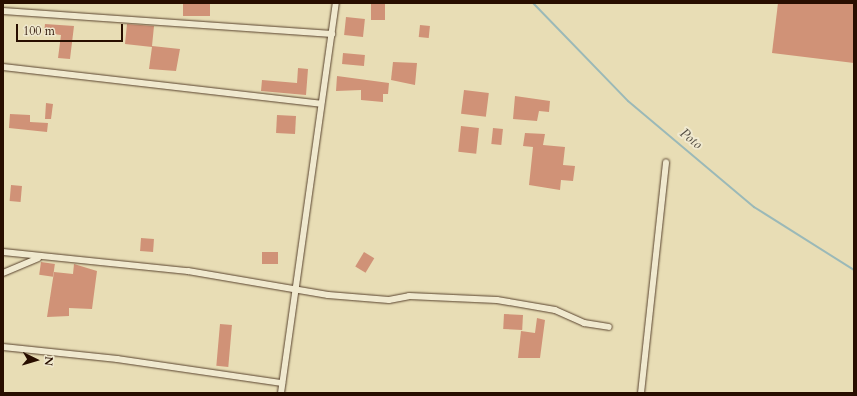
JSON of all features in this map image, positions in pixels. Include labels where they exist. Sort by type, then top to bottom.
[{"type":"street","points":[[281,393],[293,291],[336,3]]},
{"type":"street","points":[[3,11],[332,34]]},
{"type":"street","points":[[3,67],[321,104]]},
{"type":"street","points":[[641,393],[666,162]]},
{"type":"street","points":[[3,252],[39,257],[104,260],[188,271],[254,280],[293,291],[389,300],[409,296],[497,300],[555,310],[584,323],[609,327]]},
{"type":"street","points":[[3,273],[39,257]]},
{"type":"street","points":[[3,347],[117,358],[282,383]]},
{"type":"building","points":[[183,3],[210,3],[210,16],[183,16]]},
{"type":"building","points":[[371,3],[385,3],[385,20],[371,20]]},
{"type":"building","points":[[778,3],[854,3],[854,63],[772,53]]},
{"type":"building","points":[[346,17],[365,19],[363,37],[344,35]]},
{"type":"building","points":[[45,24],[74,26],[70,59],[58,58],[61,35],[44,33]]},
{"type":"building","points":[[127,24],[154,26],[152,46],[180,49],[176,71],[149,69],[152,47],[125,44]]},
{"type":"building","points":[[420,25],[430,26],[429,38],[419,37]]},
{"type":"building","points":[[343,53],[365,55],[364,66],[342,64]]},
{"type":"building","points":[[393,62],[417,63],[415,85],[391,80]]},
{"type":"building","points":[[298,68],[308,69],[306,95],[261,91],[262,80],[297,83]]},
{"type":"building","points":[[337,76],[389,83],[388,94],[383,94],[383,102],[361,100],[361,90],[336,91]]},
{"type":"building","points":[[464,90],[489,93],[486,117],[461,114]]},
{"type":"building","points":[[515,96],[550,101],[549,112],[539,111],[537,121],[513,119]]},
{"type":"building","points":[[46,103],[53,104],[51,119],[45,119]]},
{"type":"building","points":[[10,114],[30,115],[30,122],[48,123],[47,132],[9,128]]},
{"type":"building","points":[[277,115],[296,116],[295,134],[276,133]]},
{"type":"building","points":[[461,126],[479,128],[476,154],[458,152]]},
{"type":"building","points":[[493,128],[503,129],[501,145],[491,144]]},
{"type":"building","points":[[525,133],[545,134],[543,145],[565,147],[563,165],[575,166],[573,181],[561,180],[560,190],[529,185],[533,147],[523,146]]},
{"type":"building","points":[[11,185],[22,186],[21,202],[10,201]]},
{"type":"building","points":[[141,238],[154,239],[153,252],[140,251]]},
{"type":"building","points":[[262,252],[278,252],[278,264],[262,264]]},
{"type":"building","points":[[364,252],[374,258],[366,273],[355,267]]},
{"type":"building","points":[[41,262],[55,264],[53,277],[39,275]]},
{"type":"building","points":[[74,264],[97,271],[92,309],[69,308],[69,316],[47,317],[54,272],[73,274]]},
{"type":"building","points":[[504,314],[523,315],[522,330],[503,329]]},
{"type":"building","points":[[537,318],[545,320],[540,358],[518,358],[521,331],[535,333]]},
{"type":"building","points":[[220,324],[232,325],[228,367],[216,366]]},
{"type":"waterway","name":"Poto","points":[[533,3],[628,101],[754,207],[854,270]]}]
